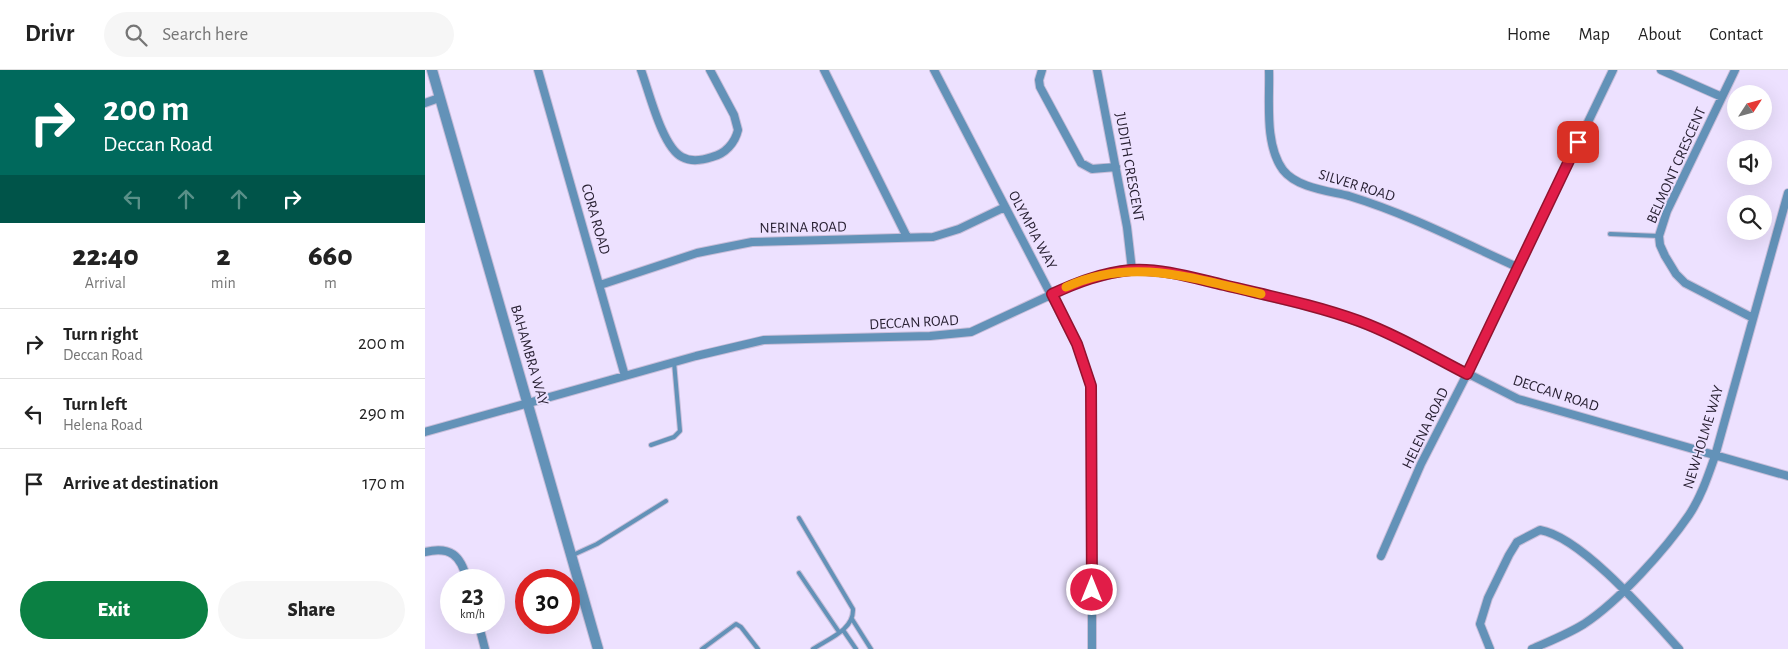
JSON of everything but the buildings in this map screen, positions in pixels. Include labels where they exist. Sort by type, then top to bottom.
[{"type":"street","name":"BAHAMBRA WAY","points":[[431,70],[598,649]]},
{"type":"street","name":"CORA ROAD","points":[[538,70],[625,376]]},
{"type":"street","points":[[641,70],[670,146],[683,158],[692,160],[715,157],[732,144],[738,130],[734,115],[710,70]]},
{"type":"street","points":[[824,70],[907,237]]},
{"type":"street","name":"OLYMPIA WAY","points":[[934,70],[1077,344],[1091,386],[1092,649]]},
{"type":"street","points":[[1042,70],[1039,80],[1040,87],[1081,163],[1092,169],[1116,166]]},
{"type":"street","name":"JUDITH CRESCENT","points":[[1097,70],[1116,166],[1132,270]]},
{"type":"street","name":"SILVER ROAD","points":[[1269,70],[1273,143],[1276,156],[1285,172],[1294,179],[1312,186],[1382,206],[1517,267]]},
{"type":"street","name":"HELENA ROAD","points":[[1381,556],[1421,464],[1467,374],[1613,70]]},
{"type":"street","points":[[1661,70],[1722,98]]},
{"type":"street","name":"BELMONT CRESCENT","points":[[1735,70],[1667,211],[1659,236],[1660,245],[1665,256],[1676,274],[1685,283],[1751,317]]},
{"type":"street","points":[[425,102],[439,98]]},
{"type":"street","name":"NEWHOLME WAY","points":[[1532,649],[1582,625],[1625,590],[1689,514],[1705,484],[1715,456],[1751,317],[1788,193]]},
{"type":"street","name":"NERINA ROAD","points":[[600,284],[697,253],[752,242],[875,240],[944,235],[1005,207]]},
{"type":"street","name":"DECCAN ROAD","points":[[425,432],[674,362],[764,340],[930,336],[971,332],[1085,279],[1132,270],[1176,274],[1301,303],[1360,321],[1518,398],[1788,476]]},
{"type":"street","points":[[1490,649],[1481,630],[1481,616],[1509,555],[1517,542],[1534,532],[1546,531],[1563,537],[1625,590],[1679,649]]},
{"type":"street","points":[[425,552],[443,550],[455,555],[463,569]]},
{"type":"street","points":[[481,634],[485,649]]},
{"type":"lane","points":[[1610,234],[1659,236]]},
{"type":"lane","points":[[651,445],[674,437],[680,431],[674,362]]},
{"type":"lane","points":[[571,556],[597,544],[666,501]]},
{"type":"lane","points":[[799,518],[853,609],[852,620],[871,649]]},
{"type":"lane","points":[[799,573],[856,649]]},
{"type":"lane","points":[[813,649],[841,631],[852,620]]},
{"type":"lane","points":[[702,649],[736,624],[741,627],[758,649]]},
{"type":"slow traffic","points":[[1066,287],[1101,274],[1132,270],[1176,274],[1261,294]]},
{"type":"route","points":[[1092,590],[1091,386],[1077,344],[1052,294],[1101,274],[1132,270],[1176,274],[1293,301],[1360,321],[1390,334],[1467,374],[1578,142]]}]
